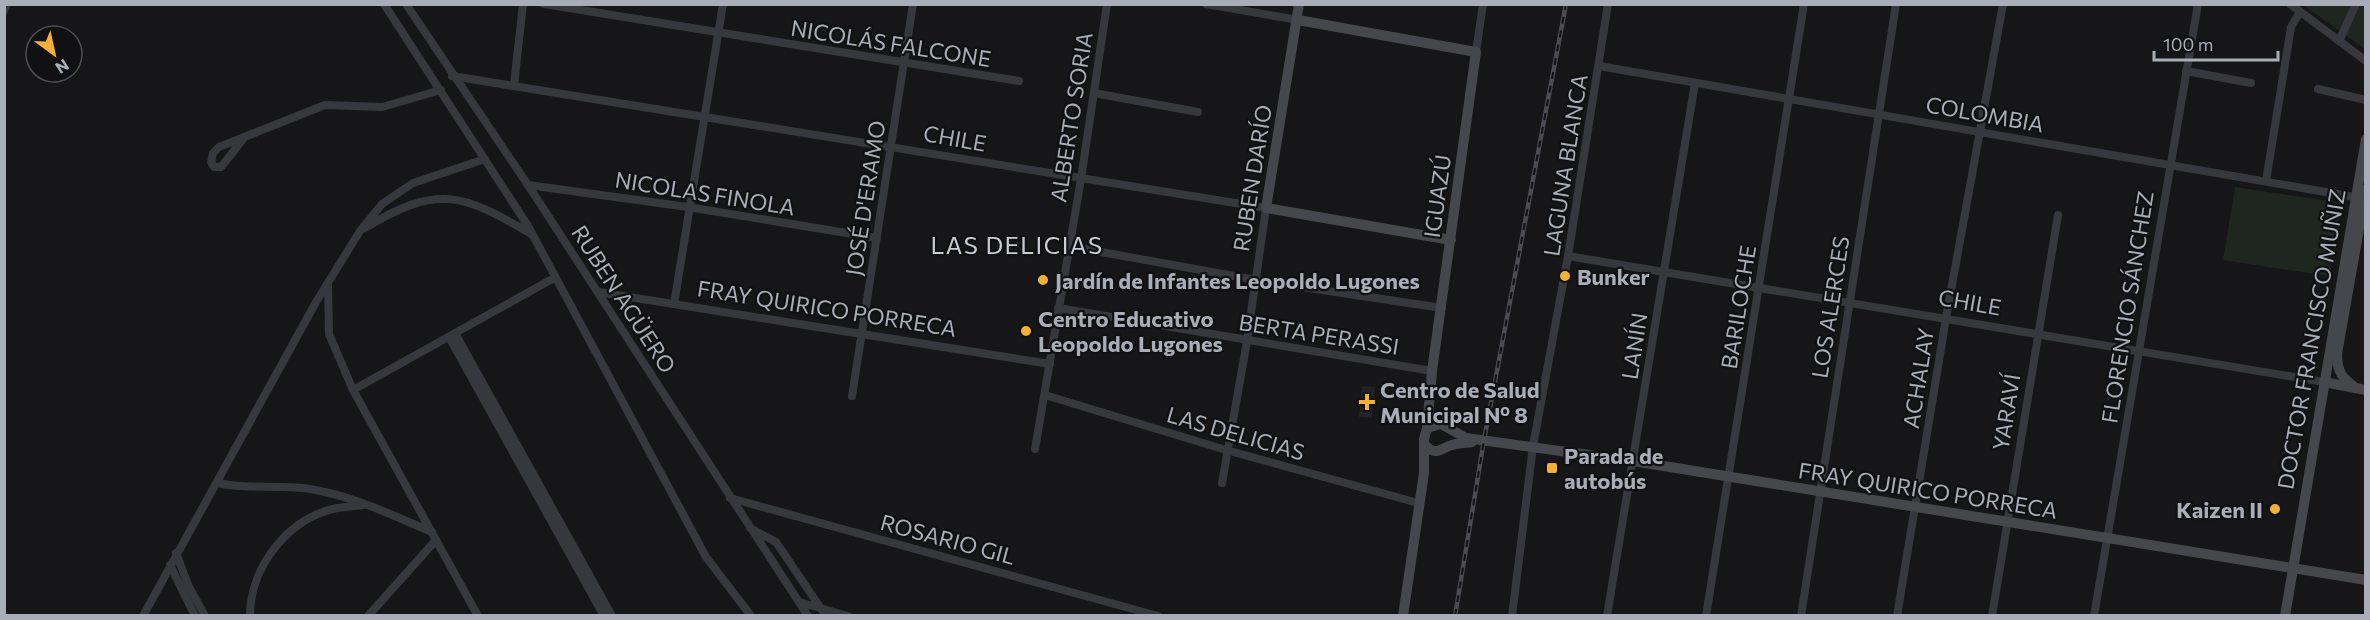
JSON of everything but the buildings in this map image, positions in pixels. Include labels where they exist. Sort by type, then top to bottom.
[{"type":"main road","name":"RUBEN DARÍO","points":[[1266,208],[1299,4]]},
{"type":"main road","name":"RUBEN DARÍO","points":[[1298,20],[1304,4]]},
{"type":"main road","points":[[1298,20],[1476,52]]},
{"type":"main road","name":"IGUAZÚ","points":[[1427,428],[1432,371],[1476,52]]},
{"type":"main road","name":"DOCTOR FRANCISCO MUÑIZ","points":[[2361,389],[2344,380],[2337,368],[2337,354],[2363,196],[2366,139]]},
{"type":"main road","name":"DOCTOR FRANCISCO MUÑIZ","points":[[2285,615],[2324,382],[2363,196]]},
{"type":"main road","name":"CHILE","points":[[1266,208],[1450,240]]},
{"type":"main road","name":"CHILE","points":[[2324,382],[2361,389]]},
{"type":"main road","name":"IGUAZÚ","points":[[1430,393],[1445,428]]},
{"type":"main road","points":[[1403,615],[1424,473],[1424,434],[1427,428],[1445,428],[1449,445]]},
{"type":"main road","name":"FRAY QUIRICO PORRECA","points":[[1445,428],[1466,438],[1533,446],[2366,580]]},
{"type":"main road","name":"FRAY QUIRICO PORRECA","points":[[1439,452],[1449,445],[1484,440]]},
{"type":"main road","points":[[1424,473],[1439,452],[1425,445]]},
{"type":"street","points":[[4,11],[7,4]]},
{"type":"street","points":[[384,4],[531,234],[706,557],[751,615]]},
{"type":"street","name":"RUBEN AGÜERO","points":[[406,4],[452,76],[528,185],[808,615]]},
{"type":"street","points":[[514,85],[523,4]]},
{"type":"street","name":"NICOLÁS FALCONE","points":[[544,4],[1018,81]]},
{"type":"street","points":[[674,304],[688,207],[723,4]]},
{"type":"street","name":"JOSÉ D'ERAMO","points":[[852,396],[913,4]]},
{"type":"street","name":"ALBERTO SORIA","points":[[1035,449],[1081,179],[1107,4]]},
{"type":"street","points":[[1206,4],[1298,20]]},
{"type":"street","name":"IGUAZÚ","points":[[1476,52],[1483,4]]},
{"type":"street","name":"LAGUNA BLANCA","points":[[1512,615],[1533,446],[1568,256],[1608,4]]},
{"type":"street","name":"BARILOCHE","points":[[1706,615],[1790,100],[1803,4]]},
{"type":"street","name":"LOS ALERCES","points":[[1801,615],[1896,4]]},
{"type":"street","name":"ACHALAY","points":[[1897,615],[2003,4]]},
{"type":"street","name":"FLORENCIO SÁNCHEZ","points":[[2094,615],[2198,4]]},
{"type":"street","points":[[2290,4],[2366,61]]},
{"type":"street","points":[[2339,41],[2356,4]]},
{"type":"street","points":[[2266,181],[2291,27],[2300,12]]},
{"type":"street","name":"COLOMBIA","points":[[1599,66],[1879,116],[2363,196]]},
{"type":"street","points":[[2186,71],[2251,83]]},
{"type":"street","name":"CHILE","points":[[452,76],[1266,208]]},
{"type":"street","name":"LANÍN","points":[[1607,615],[1695,83]]},
{"type":"street","points":[[2318,89],[2366,100]]},
{"type":"street","points":[[244,138],[221,167],[214,167],[211,162],[213,153],[219,147],[325,105],[382,107],[441,90]]},
{"type":"street","points":[[1094,93],[1198,112]]},
{"type":"street","points":[[143,615],[360,231],[382,204],[413,183],[485,159]]},
{"type":"street","name":"NICOLAS FINOLA","points":[[528,185],[688,207],[877,238]]},
{"type":"street","points":[[360,231],[388,214],[421,201],[456,198],[492,211],[531,234]]},
{"type":"street","name":"RUBEN DARÍO","points":[[1222,483],[1247,341],[1266,208]]},
{"type":"street","name":"YARAVÍ","points":[[1992,615],[2058,215]]},
{"type":"street","points":[[1068,246],[1256,280],[1442,308]]},
{"type":"street","name":"CHILE","points":[[1568,256],[1664,270],[2324,382]]},
{"type":"street","points":[[353,390],[554,278]]},
{"type":"street","points":[[328,284],[329,334],[353,390],[478,615]]},
{"type":"street","name":"FRAY QUIRICO PORRECA","points":[[598,292],[1050,364]]},
{"type":"street","name":"BERTA PERASSI","points":[[1058,308],[1432,371]]},
{"type":"street","points":[[452,335],[604,615]]},
{"type":"street","points":[[452,335],[612,615]]},
{"type":"street","name":"LAS DELICIAS","points":[[1045,395],[1226,450],[1418,503]]},
{"type":"street","points":[[218,483],[235,487],[307,488],[369,505],[432,532]]},
{"type":"street","name":"ROSARIO GIL","points":[[730,498],[1158,615]]},
{"type":"street","points":[[250,615],[250,597],[264,561],[286,537],[310,519],[335,508],[369,505]]},
{"type":"street","points":[[750,528],[776,542],[823,612]]},
{"type":"street","points":[[368,615],[436,540]]},
{"type":"street","points":[[177,553],[189,587],[205,615]]},
{"type":"street","points":[[170,565],[195,615]]},
{"type":"street","points":[[799,602],[823,612],[848,615]]},
{"type":"street","points":[[1119,615],[1122,606]]},
{"type":"shaded area","points":[[2303,5],[2365,5],[2365,49]]},
{"type":"shaded area","points":[[2235,187],[2342,203],[2328,276],[2223,260]]},
{"type":"shaded area","name":"Centro de Salud Municipal Nº 8","points":[[1362,386],[1375,387],[1372,418],[1359,417]]},
{"type":"railway","points":[[1455,616],[1484,440],[1566,4]]},
{"type":"place","name":"Bunker","points":[[1565,276]]},
{"type":"place","name":"Jardín de Infantes Leopoldo Lugones","points":[[1043,280]]},
{"type":"place","name":"Centro Educativo Leopoldo Lugones","points":[[1026,331]]},
{"type":"place","name":"Centro de Salud Municipal Nº 8","points":[[1367,402]]},
{"type":"place","name":"Parada de autobús","points":[[1552,468]]},
{"type":"place","name":"Kaizen II","points":[[2275,509]]},
{"type":"district","name":"LAS DELICIAS","points":[[1017,244]]}]
